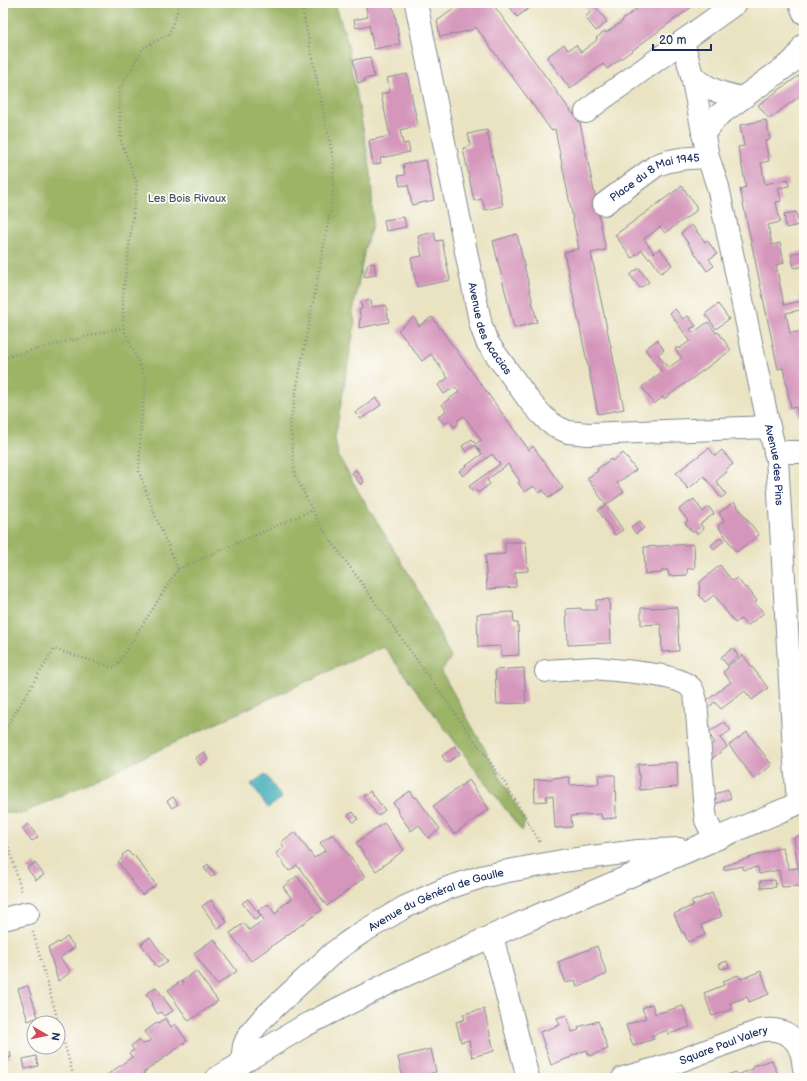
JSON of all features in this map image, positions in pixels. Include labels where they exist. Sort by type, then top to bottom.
[{"type":"street","name":"Avenue des Acacias","points":[[416,3],[481,326],[487,342],[531,403],[549,422],[568,432],[576,433],[588,434],[769,427]]},
{"type":"street","points":[[586,112],[736,3]]},
{"type":"street","points":[[800,3],[804,13]]},
{"type":"street","points":[[683,41],[692,76],[703,134]]},
{"type":"street","points":[[703,134],[719,115],[792,62],[804,45]]},
{"type":"street","points":[[692,76],[708,88],[717,92],[742,98]]},
{"type":"street","name":"Avenue des Pins","points":[[703,134],[708,157],[718,187],[778,468],[794,741],[801,802]]},
{"type":"street","name":"Place du 8 Mai 1945","points":[[604,204],[662,163],[676,159],[708,157]]},
{"type":"street","points":[[775,452],[804,452]]},
{"type":"street","points":[[546,671],[595,668],[661,676],[674,678],[692,689],[696,701],[706,820],[715,839]]},
{"type":"street","points":[[217,1078],[304,1026],[429,964],[801,802]]},
{"type":"street","name":"Avenue du Général de Gaulle","points":[[242,1062],[245,1045],[256,1026],[264,1016],[332,954],[361,933],[428,897],[461,883],[504,872],[552,863],[638,851],[692,849]]},
{"type":"street","points":[[3,919],[28,913]]},
{"type":"street","points":[[492,936],[528,1078]]},
{"type":"street","name":"Square Paul Valery","points":[[623,1078],[669,1065],[759,1031],[774,1029],[789,1035],[794,1040],[802,1053],[804,1068]]},
{"type":"path","points":[[178,569],[157,520],[139,472],[141,422],[146,380],[123,328],[123,294],[137,184],[121,141],[120,90],[142,48],[169,34],[180,3]]},
{"type":"path","points":[[301,3],[334,163],[332,202],[290,423],[295,475],[320,526],[504,780],[552,863]]},
{"type":"path","points":[[3,358],[123,328]]},
{"type":"path","points":[[3,733],[54,649],[115,668],[178,569],[313,510]]},
{"type":"path","points":[[3,828],[74,1078]]},
{"type":"green space","name":"Les Bois Rivaux","points":[[3,3],[335,3],[347,41],[371,173],[373,222],[365,248],[353,312],[355,323],[335,438],[338,455],[361,496],[417,587],[451,658],[441,671],[525,821],[522,831],[383,646],[21,814],[3,812]]},
{"type":"water","points":[[265,774],[282,798],[268,808],[251,784]]},
{"type":"building","points":[[365,3],[391,3],[394,9],[400,44],[374,49],[369,25],[356,28],[354,20],[368,17]]},
{"type":"building","points":[[462,3],[492,3],[573,114],[578,113],[606,250],[591,253],[624,409],[598,414],[564,252],[579,249],[555,129],[551,130],[476,27],[472,30],[440,37],[437,21]]},
{"type":"building","points":[[584,3],[593,3],[607,22],[596,31],[585,17],[591,12]]},
{"type":"building","points":[[645,3],[660,3],[662,5],[664,3],[697,3],[607,69],[603,64],[570,89],[547,57],[564,44],[568,50],[576,45],[581,52],[597,40],[596,38],[605,31],[606,33]]},
{"type":"building","points":[[508,4],[535,4],[517,17]]},
{"type":"building","points":[[370,57],[374,77],[364,79],[365,81],[358,83],[353,60]]},
{"type":"building","points":[[804,72],[804,93],[769,119],[758,105]]},
{"type":"building","points":[[407,74],[418,126],[400,130],[403,144],[408,143],[410,152],[380,158],[381,163],[373,165],[369,141],[390,136],[381,94],[390,92],[387,78]]},
{"type":"building","points":[[766,120],[770,140],[765,141],[769,161],[761,163],[765,184],[788,179],[789,186],[778,188],[781,201],[776,202],[780,222],[768,225],[772,245],[780,243],[784,263],[776,265],[784,305],[801,301],[800,293],[804,292],[804,309],[786,313],[790,333],[804,331],[804,342],[800,343],[804,361],[804,416],[798,417],[796,407],[791,408],[783,368],[778,369],[740,189],[746,187],[738,147],[744,146],[740,125]]},
{"type":"building","points":[[487,130],[503,206],[485,210],[482,199],[474,201],[463,148],[471,146],[468,134]]},
{"type":"building","points":[[426,160],[434,200],[412,205],[408,185],[400,186],[398,176],[405,175],[403,164]]},
{"type":"building","points":[[682,186],[696,206],[696,211],[665,233],[660,227],[644,239],[654,253],[660,248],[672,265],[661,273],[650,257],[648,258],[642,250],[632,258],[615,235]]},
{"type":"building","points":[[796,212],[799,225],[786,228],[784,214]]},
{"type":"building","points":[[404,217],[406,227],[386,231],[384,220]]},
{"type":"building","points":[[692,225],[705,242],[707,240],[717,254],[709,259],[714,266],[707,271],[681,233]]},
{"type":"building","points":[[434,232],[436,241],[442,240],[450,280],[417,287],[411,258],[422,256],[418,236]]},
{"type":"building","points":[[517,234],[537,322],[514,328],[493,241]]},
{"type":"building","points":[[804,251],[804,266],[794,268],[791,254]]},
{"type":"building","points":[[374,263],[376,275],[364,277],[368,264]]},
{"type":"building","points":[[639,268],[649,282],[640,288],[630,275]]},
{"type":"building","points":[[371,300],[372,307],[386,305],[389,322],[359,328],[361,319],[359,310],[362,309],[361,302]]},
{"type":"building","points":[[718,304],[729,319],[716,329],[705,314]]},
{"type":"building","points":[[675,309],[683,319],[688,316],[696,326],[690,329],[693,333],[708,322],[716,333],[718,332],[731,350],[664,399],[663,397],[654,404],[642,387],[662,372],[645,349],[657,340],[664,350],[658,354],[668,368],[682,358],[675,349],[677,347],[679,349],[690,341],[670,313]]},
{"type":"building","points":[[414,317],[419,326],[432,317],[529,450],[533,446],[563,488],[549,498],[543,490],[539,493],[534,486],[525,492],[518,483],[520,481],[508,464],[487,480],[490,484],[478,493],[475,489],[472,490],[469,486],[500,464],[492,454],[463,476],[459,471],[482,454],[475,445],[466,452],[462,446],[472,439],[476,444],[481,440],[464,416],[457,421],[459,423],[454,427],[449,421],[444,424],[438,417],[446,411],[442,404],[459,392],[455,387],[444,394],[438,385],[448,378],[431,354],[422,361],[398,330]]},
{"type":"building","points":[[376,398],[381,405],[361,419],[355,413]]},
{"type":"building","points":[[709,448],[715,456],[722,450],[733,464],[725,470],[727,472],[716,481],[726,494],[721,498],[704,476],[688,489],[676,473]]},
{"type":"building","points":[[623,453],[636,470],[617,483],[624,492],[606,505],[587,478],[598,471],[597,469],[611,459],[612,461]]},
{"type":"building","points":[[356,470],[364,482],[361,485],[352,473]]},
{"type":"building","points":[[694,499],[703,512],[709,507],[714,514],[700,524],[704,529],[696,534],[696,532],[692,532],[685,523],[688,521],[679,509]]},
{"type":"building","points":[[734,502],[759,535],[736,552],[718,526],[724,521],[719,513]]},
{"type":"building","points":[[606,505],[623,530],[615,535],[598,510]]},
{"type":"building","points":[[640,521],[644,528],[636,534],[631,527]]},
{"type":"building","points":[[721,537],[724,541],[714,549],[711,545]]},
{"type":"building","points":[[505,542],[526,542],[528,571],[515,572],[516,587],[487,589],[485,555],[505,554]]},
{"type":"building","points":[[694,544],[695,568],[687,569],[687,575],[669,576],[668,570],[662,570],[662,573],[645,574],[644,547]]},
{"type":"building","points":[[720,565],[732,581],[737,578],[745,588],[747,587],[757,601],[755,603],[764,613],[747,626],[741,619],[735,623],[714,595],[705,602],[699,595],[700,582]]},
{"type":"building","points":[[609,599],[611,643],[568,645],[566,609],[581,608],[582,610],[596,610],[596,600]]},
{"type":"building","points":[[677,607],[679,651],[662,652],[661,624],[641,625],[641,608]]},
{"type":"building","points":[[513,612],[514,623],[518,623],[519,655],[501,656],[501,646],[478,647],[477,614]]},
{"type":"building","points":[[733,648],[738,656],[727,665],[721,657]]},
{"type":"building","points":[[743,655],[768,688],[752,700],[745,691],[721,709],[715,702],[706,709],[706,701],[731,682],[723,672],[728,668],[727,667]]},
{"type":"building","points":[[524,668],[526,703],[497,704],[495,670]]},
{"type":"building","points":[[724,722],[731,730],[720,738],[727,747],[709,761],[707,748],[715,742],[708,733]]},
{"type":"building","points":[[747,732],[772,765],[754,779],[729,745]]},
{"type":"building","points":[[455,746],[460,754],[447,763],[442,756]]},
{"type":"building","points":[[204,752],[208,759],[200,765],[195,758]]},
{"type":"building","points":[[677,762],[678,787],[640,790],[638,764]]},
{"type":"building","points":[[598,775],[615,775],[616,818],[602,819],[601,814],[571,816],[572,827],[555,828],[553,796],[546,796],[547,801],[535,802],[534,780],[569,777],[570,785],[599,784]]},
{"type":"building","points":[[469,780],[489,809],[454,834],[433,806]]},
{"type":"building","points":[[728,789],[731,798],[715,804],[711,796]]},
{"type":"building","points":[[370,791],[385,810],[378,816],[363,796]]},
{"type":"building","points":[[410,791],[440,829],[428,838],[419,825],[411,831],[393,803]]},
{"type":"building","points":[[173,797],[178,804],[172,808],[167,801]]},
{"type":"building","points":[[353,812],[358,819],[353,822],[348,815]]},
{"type":"building","points":[[384,823],[404,850],[376,871],[356,843]]},
{"type":"building","points":[[28,824],[38,837],[32,841],[22,829]]},
{"type":"building","points":[[295,832],[314,858],[326,850],[320,843],[331,835],[334,835],[365,877],[327,906],[297,865],[289,871],[276,853],[284,847],[281,842]]},
{"type":"building","points":[[804,834],[804,868],[798,868],[794,838]]},
{"type":"building","points":[[782,847],[789,869],[798,868],[801,886],[782,887],[779,870],[759,874],[758,867],[743,870],[743,866],[724,870],[724,866]]},
{"type":"building","points":[[128,851],[132,856],[134,855],[156,885],[142,895],[118,862],[123,857],[122,855]]},
{"type":"building","points":[[35,863],[44,875],[36,880],[27,868]]},
{"type":"building","points":[[208,864],[215,874],[211,877],[204,868]]},
{"type":"building","points":[[297,876],[322,910],[251,961],[230,933],[244,923],[249,930],[264,920],[258,911],[268,904],[275,914],[279,911],[278,909],[292,899],[283,887]]},
{"type":"building","points":[[775,880],[776,887],[761,888],[760,881]]},
{"type":"building","points":[[712,893],[722,916],[701,925],[705,935],[688,942],[684,932],[682,933],[674,914],[694,905],[691,902]]},
{"type":"building","points":[[248,899],[261,916],[255,920],[242,903]]},
{"type":"building","points":[[211,900],[227,922],[218,929],[202,906]]},
{"type":"building","points":[[67,937],[75,947],[60,958],[71,972],[58,981],[48,947],[58,942],[59,943]]},
{"type":"building","points":[[150,937],[168,962],[158,968],[141,944]]},
{"type":"building","points":[[214,939],[237,971],[217,985],[194,953]]},
{"type":"building","points":[[597,946],[607,974],[577,987],[575,980],[566,983],[558,962]]},
{"type":"building","points":[[727,961],[729,967],[721,969],[719,964]]},
{"type":"building","points":[[196,971],[218,1001],[189,1021],[168,990],[181,981],[184,985],[182,981]]},
{"type":"building","points":[[761,971],[769,994],[749,1002],[747,997],[730,1003],[732,1009],[712,1016],[704,993],[724,985],[723,981],[738,975],[741,979]]},
{"type":"building","points":[[28,986],[37,1015],[26,1015],[18,989]]},
{"type":"building","points":[[156,987],[173,1011],[164,1016],[161,1012],[158,1014],[151,1005],[153,1003],[146,994]]},
{"type":"building","points":[[652,1004],[655,1014],[683,1006],[690,1027],[669,1034],[668,1030],[651,1036],[654,1039],[633,1046],[626,1025],[646,1018],[642,1008]]},
{"type":"building","points":[[484,1009],[494,1051],[472,1057],[469,1040],[461,1042],[456,1022],[465,1019],[463,1014]]},
{"type":"building","points":[[566,1015],[572,1032],[579,1030],[578,1027],[598,1021],[608,1049],[589,1056],[587,1050],[551,1065],[540,1032],[560,1025],[557,1018]]},
{"type":"building","points":[[165,1018],[171,1027],[175,1024],[187,1041],[143,1073],[146,1078],[103,1078],[132,1057],[129,1053],[134,1050],[131,1046],[139,1040],[142,1044],[144,1044],[151,1040],[144,1032]]},
{"type":"building","points":[[431,1049],[436,1072],[411,1078],[403,1078],[398,1057]]},
{"type":"building","points":[[10,1052],[11,1057],[3,1060],[3,1054]]},
{"type":"building","points":[[36,1056],[38,1066],[25,1069],[23,1059]]},
{"type":"building","points":[[772,1060],[779,1078],[718,1078],[736,1072],[737,1075],[753,1069],[753,1066]]}]
